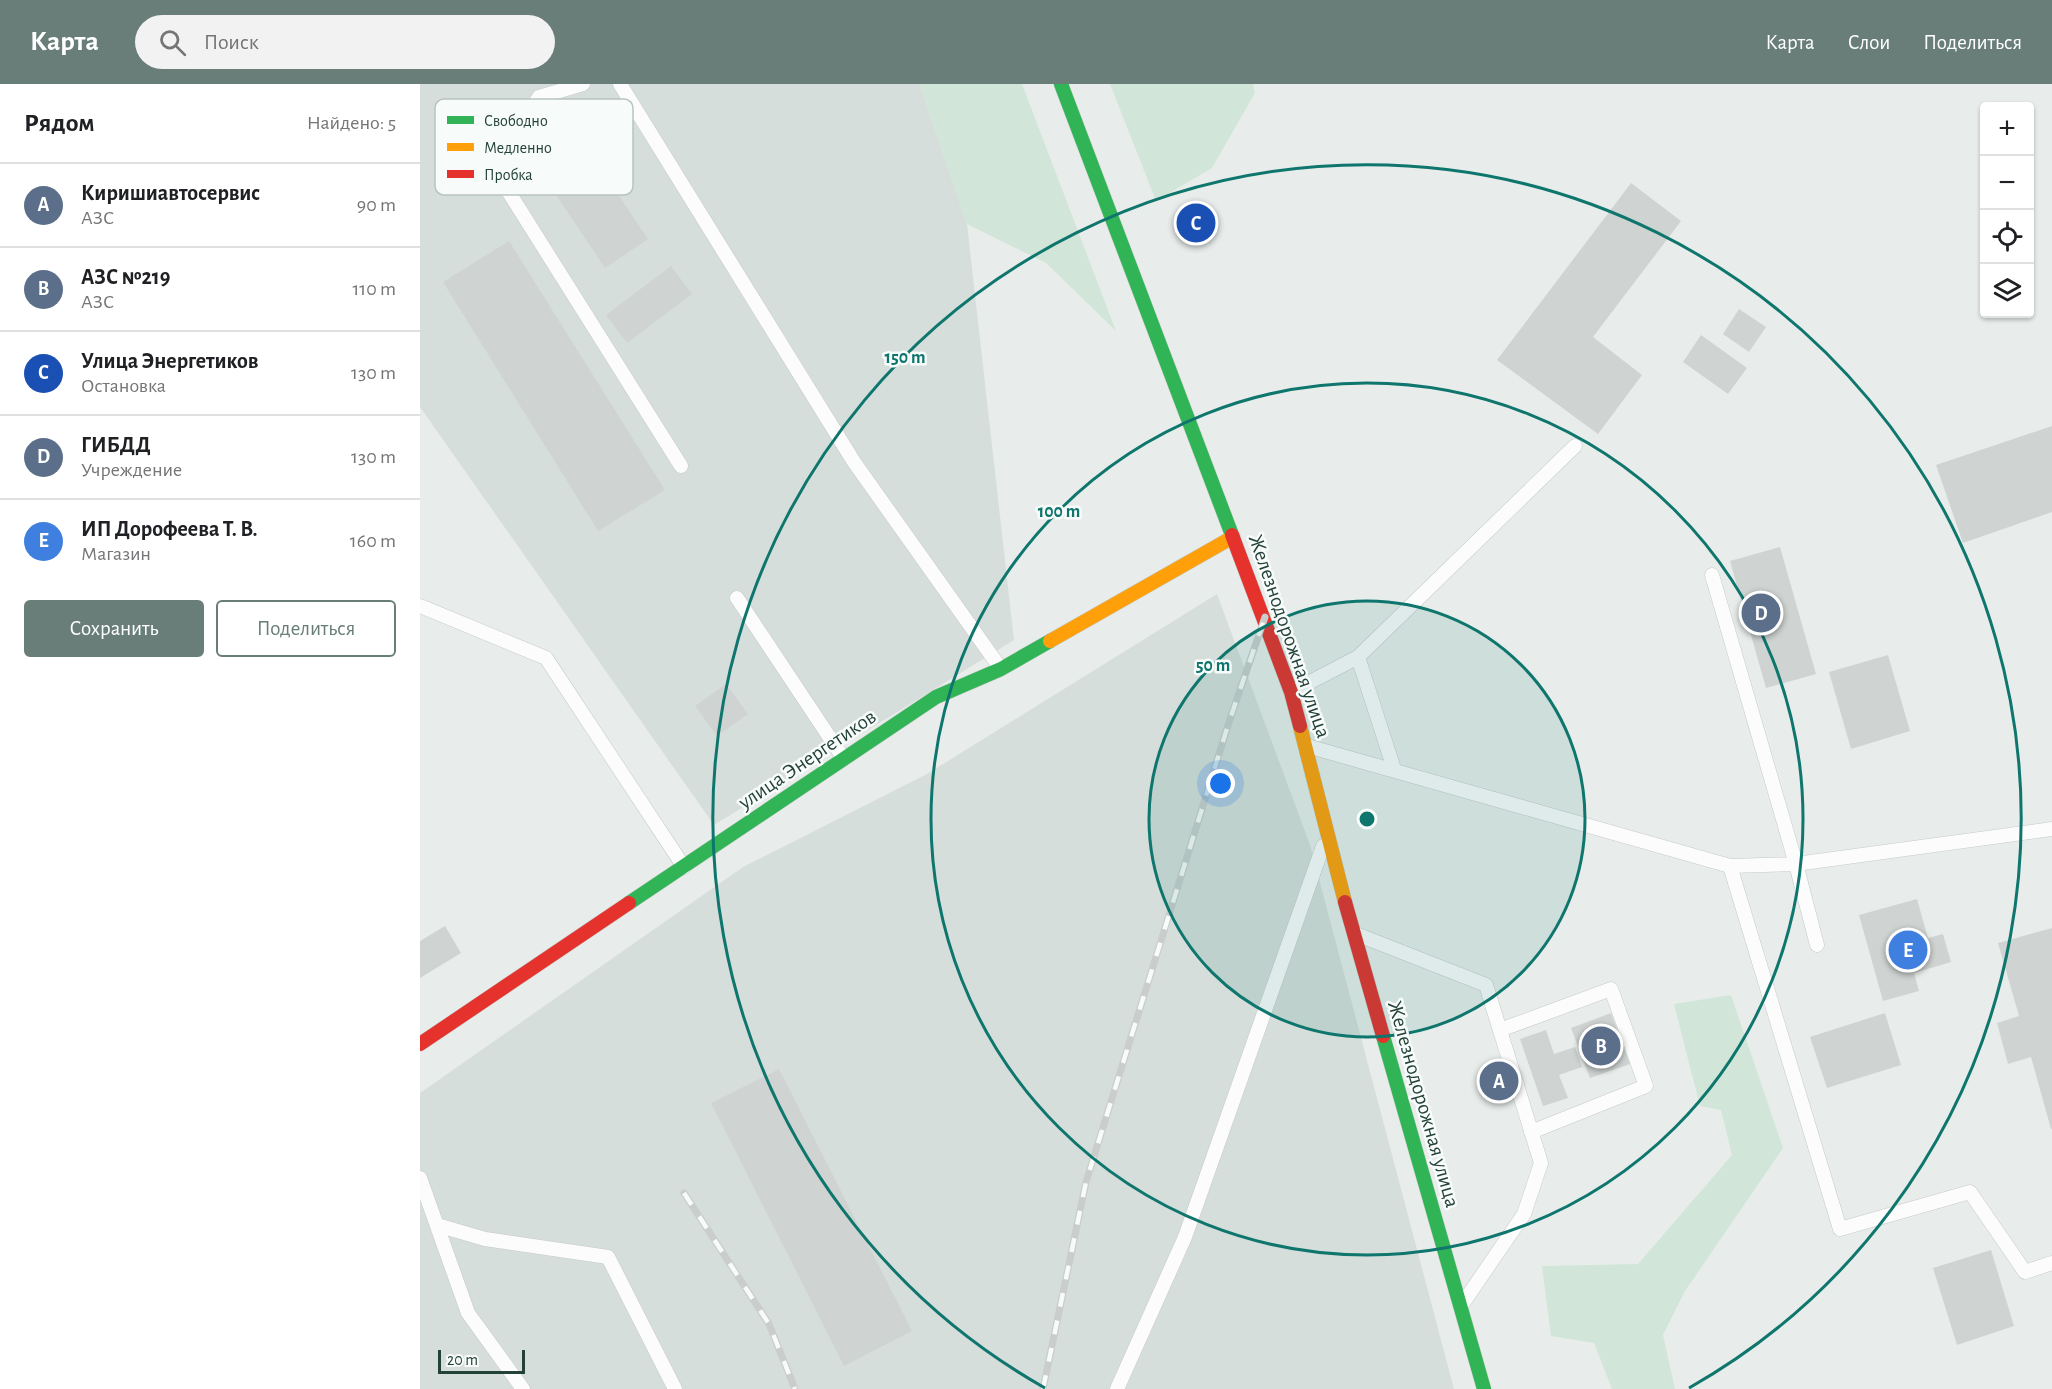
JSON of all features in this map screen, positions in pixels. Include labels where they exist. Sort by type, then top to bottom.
[{"type":"street","name":"Железнодорожная улица","points":[[1061,84],[1291,692],[1307,746],[1353,933],[1484,1389]]},
{"type":"street","name":"улица Энергетиков","points":[[420,1044],[936,698],[1001,669],[1233,537]]},
{"type":"lane","points":[[538,99],[583,84]]},
{"type":"lane","points":[[620,84],[629,99]]},
{"type":"lane","points":[[633,105],[854,462],[1001,669]]},
{"type":"lane","points":[[511,195],[681,466]]},
{"type":"lane","points":[[1291,692],[1358,657],[1575,446]]},
{"type":"lane","points":[[1712,575],[1796,864],[1816,945]]},
{"type":"lane","points":[[737,598],[844,759]]},
{"type":"lane","points":[[420,606],[546,658],[684,867]]},
{"type":"lane","points":[[1358,657],[1394,769]]},
{"type":"lane","points":[[1307,746],[1730,866],[1796,864],[2052,829]]},
{"type":"lane","points":[[1116,1389],[1185,1237],[1328,832]]},
{"type":"lane","points":[[1730,866],[1840,1229],[1970,1192],[2025,1272],[2052,1263]]},
{"type":"lane","points":[[1353,933],[1486,985],[1541,1163],[1524,1214],[1460,1307]]},
{"type":"lane","points":[[1500,1030],[1611,989],[1646,1086],[1531,1132]]},
{"type":"lane","points":[[420,1178],[468,1313],[523,1389]]},
{"type":"lane","points":[[437,1225],[484,1239],[608,1257],[675,1389]]},
{"type":"shaded area","points":[[420,84],[920,84],[967,224],[1014,640],[714,825],[420,407]]},
{"type":"shaded area","points":[[1217,594],[1310,845],[1454,1389],[420,1389],[420,1093],[743,867],[927,774]]},
{"type":"green space","points":[[920,84],[1022,84],[1116,331],[1046,263],[967,224]]},
{"type":"green space","points":[[1110,84],[1253,84],[1255,93],[1212,168],[1156,201]]},
{"type":"green space","points":[[1731,995],[1783,1148],[1685,1291],[1663,1335],[1675,1389],[1612,1389],[1594,1343],[1551,1336],[1542,1266],[1638,1264],[1732,1155],[1721,1110],[1700,1106],[1674,1004]]},
{"type":"building","points":[[1631,183],[1681,221],[1593,337],[1642,375],[1598,434],[1497,360]]},
{"type":"building","points":[[556,195],[618,195],[648,239],[605,268]]},
{"type":"building","points":[[509,241],[665,490],[598,531],[443,282]]},
{"type":"building","points":[[671,266],[692,294],[627,343],[606,315]]},
{"type":"building","points":[[1739,309],[1766,327],[1749,352],[1723,334]]},
{"type":"building","points":[[1701,335],[1747,368],[1728,394],[1683,362]]},
{"type":"building","points":[[2052,426],[2052,512],[1963,543],[1936,465]]},
{"type":"building","points":[[1780,547],[1816,674],[1766,688],[1730,561]]},
{"type":"building","points":[[1888,655],[1910,731],[1851,749],[1829,672]]},
{"type":"building","points":[[726,684],[748,714],[717,736],[695,706]]},
{"type":"building","points":[[1917,899],[1928,938],[1943,934],[1951,962],[1914,973],[1919,991],[1883,1001],[1859,915]]},
{"type":"building","points":[[445,926],[461,953],[420,978],[420,941]]},
{"type":"building","points":[[2052,928],[2051,1129],[2031,1057],[2008,1064],[1997,1023],[2019,1016],[1998,943]]},
{"type":"building","points":[[1611,1013],[1630,1064],[1590,1078],[1571,1028]]},
{"type":"building","points":[[1885,1013],[1901,1065],[1827,1088],[1810,1037]]},
{"type":"building","points":[[1546,1030],[1554,1054],[1575,1047],[1582,1067],[1559,1075],[1568,1098],[1543,1106],[1520,1039]]},
{"type":"building","points":[[779,1069],[912,1331],[844,1366],[711,1103]]},
{"type":"building","points":[[1991,1250],[2014,1326],[1957,1345],[1933,1268]]},
{"type":"railway","points":[[1043,1389],[1086,1182],[1229,722],[1265,617]]},
{"type":"railway","points":[[684,1193],[769,1324],[795,1389]]},
{"type":"traffic: fast","points":[[1061,84],[1232,535]]},
{"type":"traffic: fast","points":[[629,903],[936,697],[1001,669],[1050,641]]},
{"type":"traffic: fast","points":[[1383,1036],[1484,1389]]},
{"type":"traffic: slow","points":[[1050,641],[1233,537]]},
{"type":"traffic: slow","points":[[1300,726],[1345,902]]},
{"type":"traffic: jam","points":[[1232,535],[1291,692],[1300,726]]},
{"type":"traffic: jam","points":[[1345,902],[1383,1036]]},
{"type":"traffic: jam","points":[[420,1044],[629,903]]},
{"type":"place","name":"Улица Энергетиков","points":[[1196,223]]},
{"type":"place","name":"ГИБДД","points":[[1761,613]]},
{"type":"place","name":"ИП Дорофеева Т. В.","points":[[1908,950]]},
{"type":"place","name":"АЗС №219","points":[[1601,1046]]},
{"type":"place","name":"Киришиавтосервис","points":[[1499,1081]]}]
